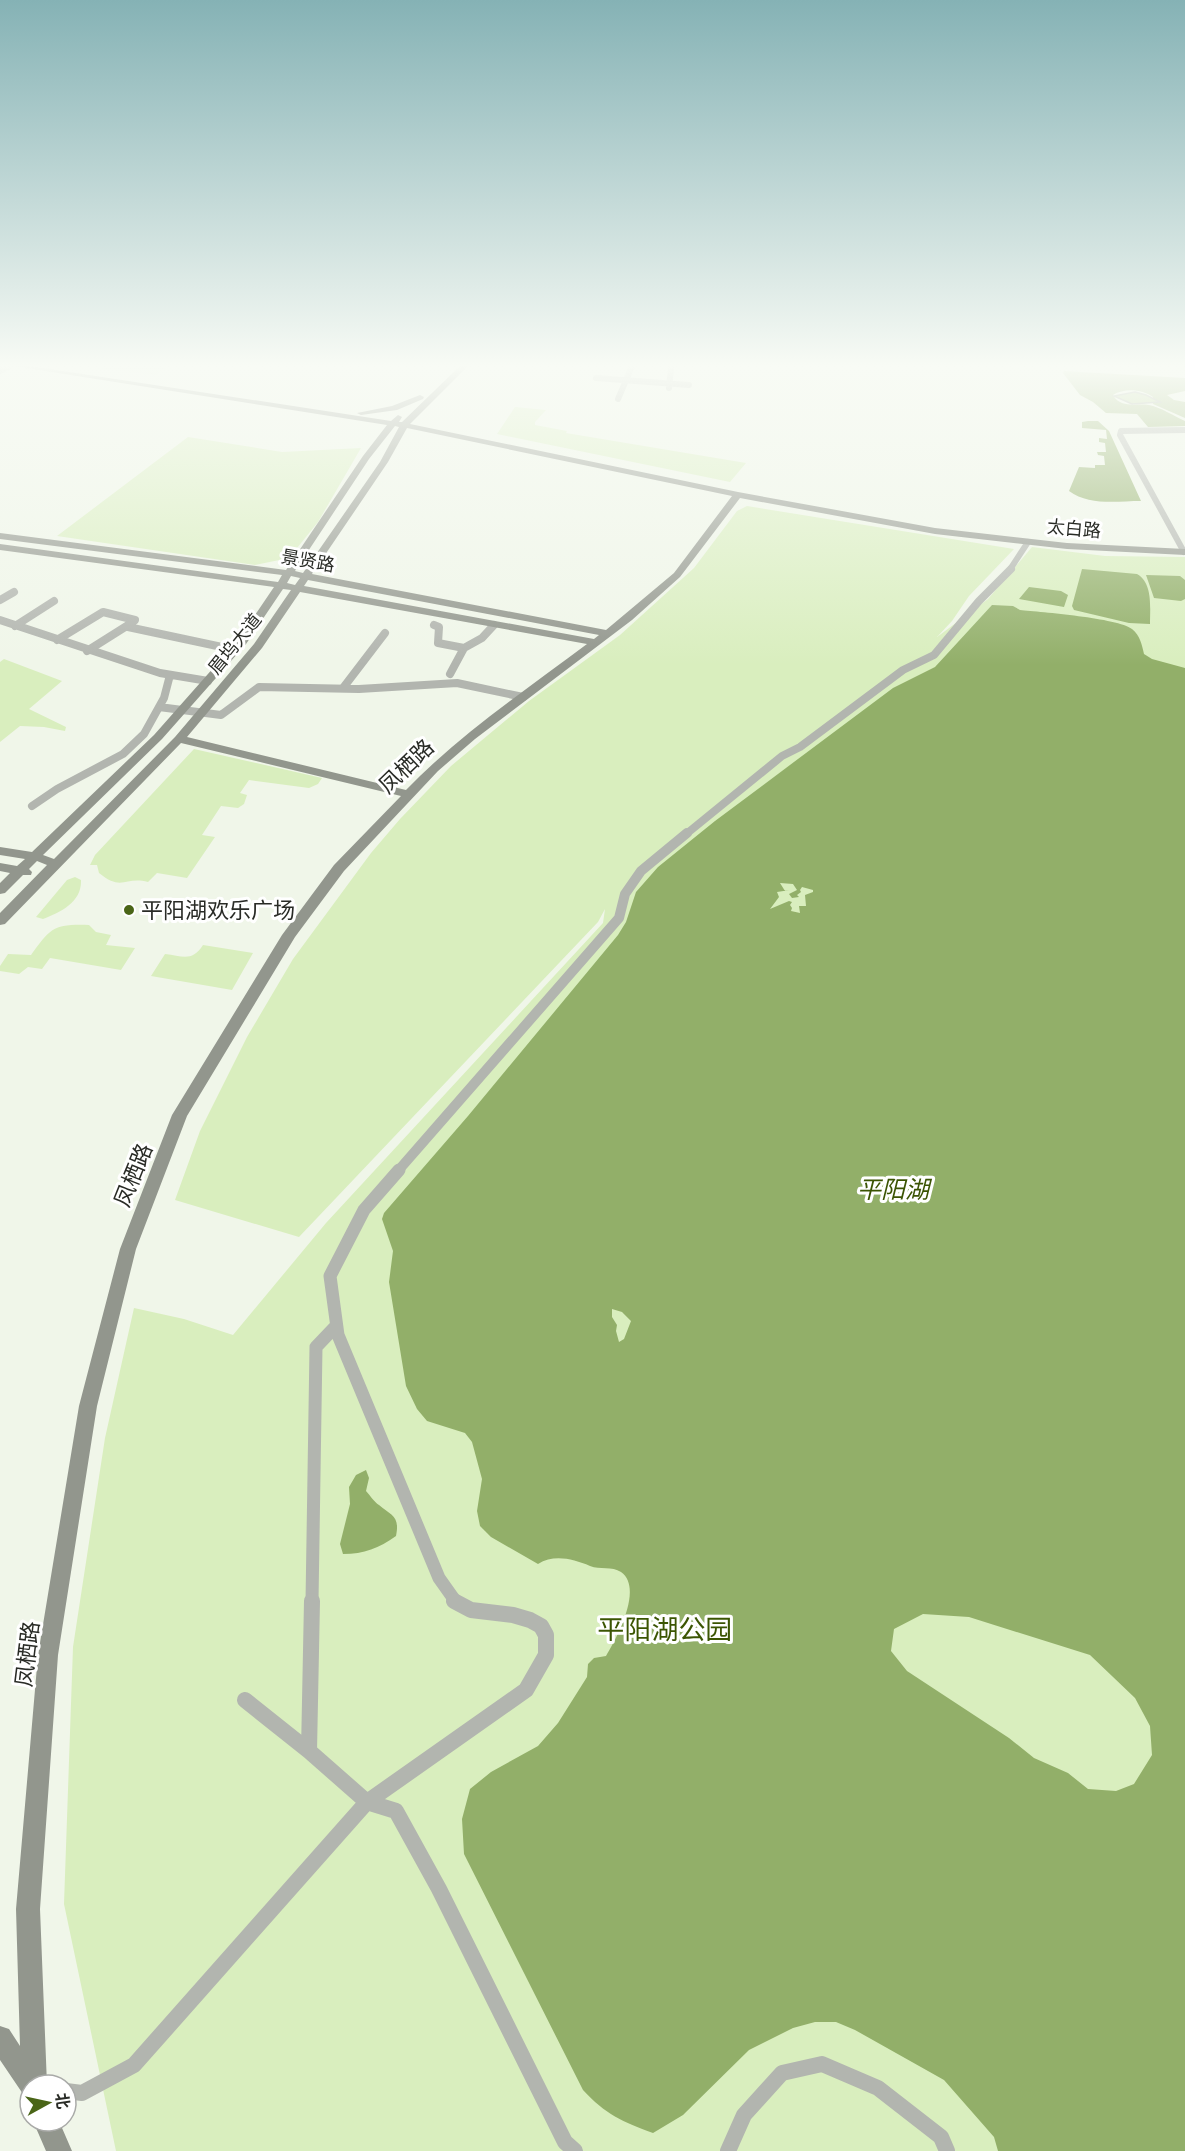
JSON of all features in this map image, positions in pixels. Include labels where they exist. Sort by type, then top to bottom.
[{"type":"main road","name":"眉坞大道","points":[[0,890],[158,737],[236,650],[362,464]]},
{"type":"main road","name":"眉坞大道","points":[[0,921],[179,739],[258,646],[299,590],[381,464]]},
{"type":"main road","name":"太白路","points":[[592,464],[738,495],[935,531],[1029,542],[1184,552]]},
{"type":"main road","name":"凤栖路","points":[[33,2073],[28,1909],[48,1655],[88,1406],[128,1249],[180,1115],[289,935],[339,868],[408,794],[471,737],[602,638],[677,575],[738,495]]},
{"type":"main road","name":"景贤路","points":[[0,536],[289,573],[602,638]]},
{"type":"main road","name":"景贤路","points":[[0,547],[280,585],[494,625],[602,638]]},
{"type":"main road","points":[[179,739],[408,794]]},
{"type":"main road","points":[[0,851],[34,856],[56,864]]},
{"type":"main road","points":[[0,867],[43,877]]},
{"type":"main road","points":[[0,2038],[25,2073]]},
{"type":"main road","points":[[51,2133],[59,2151]]},
{"type":"street","points":[[1136,464],[1184,552]]},
{"type":"street","points":[[78,2092],[82,2093],[134,2065],[366,1802],[526,1690],[542,1669],[549,1648],[547,1636],[540,1625],[515,1615],[482,1612],[458,1604],[439,1578],[336,1326],[330,1276],[364,1210],[619,918],[625,894],[641,870],[782,756],[800,747],[903,670],[934,655],[1011,569],[1029,542]]},
{"type":"street","points":[[0,600],[14,592]]},
{"type":"street","points":[[15,626],[54,601]]},
{"type":"street","points":[[57,640],[103,612],[135,620],[128,627],[87,651]]},
{"type":"street","points":[[0,621],[87,651],[170,675],[208,681]]},
{"type":"street","points":[[435,625],[439,627],[438,643],[464,648]]},
{"type":"street","points":[[450,674],[464,648],[482,638],[494,625]]},
{"type":"street","points":[[128,627],[236,650]]},
{"type":"street","points":[[343,688],[385,633]]},
{"type":"street","points":[[32,806],[57,789],[123,754],[144,734],[159,706],[170,675]]},
{"type":"street","points":[[159,706],[221,715],[258,687],[343,688],[458,683],[523,697]]},
{"type":"street","points":[[309,1751],[316,1347],[336,1326]]},
{"type":"street","points":[[245,1700],[309,1751],[366,1802],[396,1811],[439,1889],[565,2142],[575,2151]]},
{"type":"street","points":[[728,2151],[744,2115],[782,2073],[822,2064],[878,2088],[941,2137],[947,2151]]},
{"type":"green space","points":[[152,464],[351,464],[318,522],[289,558],[255,565],[57,536]]},
{"type":"green space","points":[[644,464],[745,464],[730,482]]},
{"type":"green space","name":"平阳湖公园","points":[[747,506],[1014,549],[969,596],[952,621],[937,637],[988,599],[1032,547],[1105,556],[1185,557],[1185,2151],[116,2151],[64,1904],[73,1647],[105,1438],[134,1308],[184,1319],[233,1335],[326,1223],[603,923],[605,909],[598,922],[299,1237],[175,1200],[200,1131],[247,1037],[293,959],[371,853],[400,819],[451,766],[529,701],[620,635],[694,568],[737,511]]},
{"type":"green space","points":[[4,659],[62,681],[29,709],[66,727],[65,731],[20,726],[0,742],[0,662]]},
{"type":"green space","points":[[194,749],[322,778],[318,784],[309,788],[249,780],[240,793],[247,795],[244,804],[238,808],[221,806],[202,835],[215,837],[187,878],[157,873],[148,882],[119,883],[107,879],[99,873],[97,865],[90,865],[95,855]]},
{"type":"green space","points":[[75,877],[81,880],[74,900],[50,916],[43,919],[36,917],[67,880]]},
{"type":"green space","points":[[68,925],[89,925],[96,932],[111,935],[106,945],[135,948],[121,970],[50,958],[42,969],[28,967],[19,974],[0,971],[0,966],[8,954],[31,955],[43,939],[54,930]]},
{"type":"green space","points":[[203,945],[253,953],[232,990],[151,976],[165,954],[187,957],[195,954]]},
{"type":"water","points":[[1124,464],[1141,501],[1094,501],[1069,491],[1079,467],[1095,468],[1095,465]]},
{"type":"water","points":[[1082,569],[1137,574],[1142,578],[1150,596],[1150,624],[1129,623],[1074,610],[1072,606]]},
{"type":"water","points":[[1146,575],[1180,576],[1185,580],[1185,599],[1181,601],[1154,598]]},
{"type":"water","points":[[1029,587],[1061,591],[1068,595],[1064,607],[1019,599]]},
{"type":"water","name":"平阳湖","points":[[992,605],[1079,616],[1124,625],[1137,634],[1144,654],[1152,659],[1185,668],[1185,2151],[998,2151],[994,2137],[944,2080],[855,2030],[836,2022],[815,2022],[793,2028],[749,2050],[683,2115],[653,2133],[632,2125],[607,2111],[583,2090],[464,1854],[462,1819],[470,1789],[491,1772],[538,1746],[558,1723],[587,1677],[588,1664],[594,1658],[606,1656],[626,1614],[630,1589],[627,1580],[617,1570],[557,1558],[538,1564],[491,1537],[480,1526],[477,1511],[482,1479],[472,1442],[465,1433],[427,1421],[417,1409],[406,1386],[389,1282],[393,1251],[382,1219],[384,1213],[618,935],[626,922],[636,892],[658,867],[715,821],[893,688],[935,667]],"holes":[[[780,883],[793,884],[797,890],[789,894],[792,898],[799,897],[797,895],[801,892],[802,887],[813,890],[805,895],[806,906],[799,906],[800,913],[791,911],[792,902],[789,901],[770,909],[779,897],[777,892],[785,891]],[[612,1309],[622,1312],[631,1321],[624,1339],[619,1342],[617,1325],[612,1317]],[[923,1614],[969,1617],[1090,1655],[1135,1698],[1150,1726],[1152,1755],[1134,1784],[1116,1791],[1088,1789],[1068,1773],[1034,1758],[1009,1738],[907,1671],[891,1651],[894,1629]]]},
{"type":"water","points":[[366,1470],[369,1478],[366,1491],[396,1520],[396,1536],[371,1550],[343,1554],[340,1544],[350,1504],[349,1487],[356,1475]]},
{"type":"place","name":"平阳湖欢乐广场","points":[[129,910]]}]
